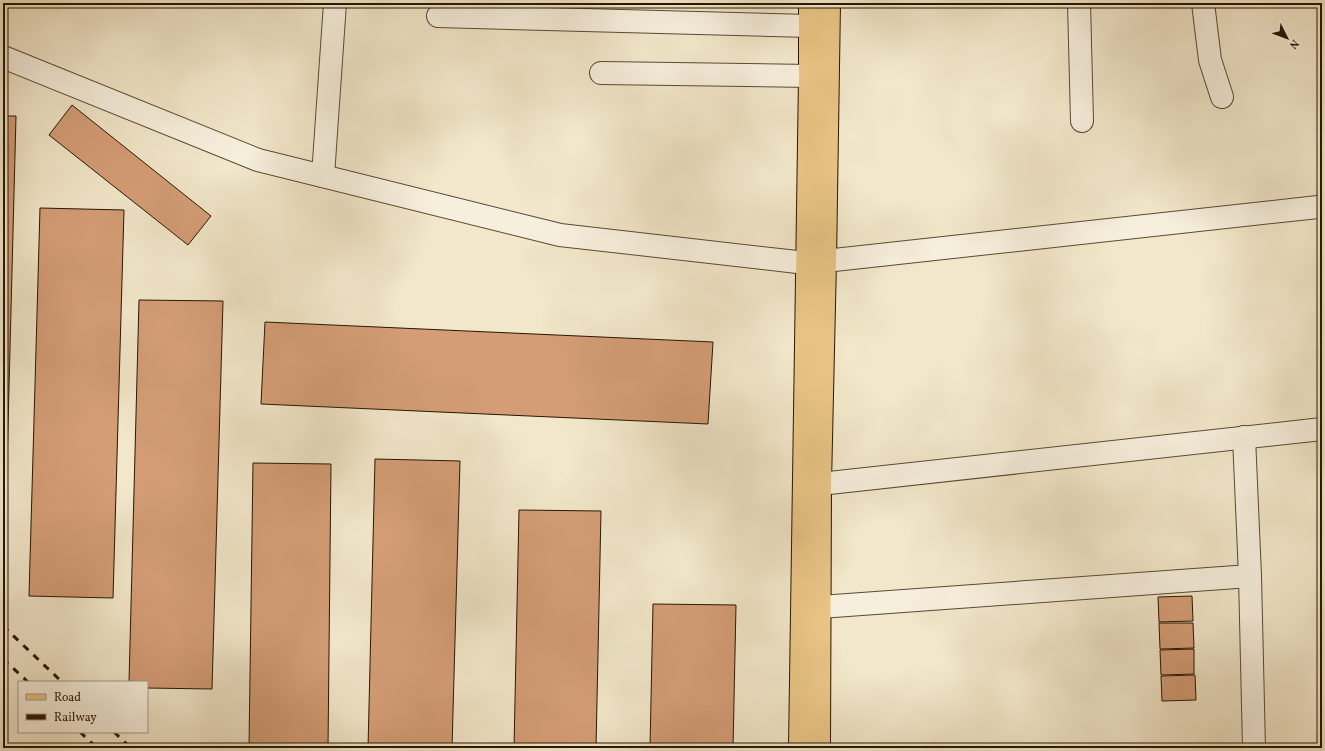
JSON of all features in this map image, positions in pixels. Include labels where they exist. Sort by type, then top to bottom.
[{"type":"main road","points":[[810,3],[810,76],[816,262],[820,484],[819,748]]},
{"type":"main road","points":[[800,748],[816,262],[829,3]]},
{"type":"street","points":[[323,176],[335,3]]},
{"type":"street","points":[[1079,3],[1082,121]]},
{"type":"street","points":[[1203,3],[1210,60],[1222,97]]},
{"type":"street","points":[[438,16],[810,26]]},
{"type":"street","points":[[3,57],[258,160],[560,235],[816,262],[1318,207]]},
{"type":"street","points":[[601,73],[810,76]]},
{"type":"street","points":[[820,484],[1322,429]]},
{"type":"street","points":[[1244,437],[1250,576],[1254,748]]},
{"type":"street","points":[[820,607],[1250,576]]},
{"type":"building","points":[[72,105],[211,216],[188,245],[49,135]]},
{"type":"building","points":[[3,116],[16,116],[6,504],[3,504]]},
{"type":"building","points":[[40,208],[124,210],[113,598],[29,596]]},
{"type":"building","points":[[139,300],[223,301],[212,689],[148,688],[148,681],[129,681]]},
{"type":"building","points":[[265,322],[713,342],[708,424],[261,404]]},
{"type":"building","points":[[375,459],[460,461],[452,748],[368,748]]},
{"type":"building","points":[[253,463],[331,464],[328,748],[249,748]]},
{"type":"building","points":[[519,510],[601,511],[596,748],[514,748]]},
{"type":"building","points":[[1192,596],[1193,621],[1159,622],[1158,597]]},
{"type":"building","points":[[653,604],[736,605],[733,748],[650,748]]},
{"type":"building","points":[[1159,623],[1193,623],[1194,648],[1160,649]]},
{"type":"building","points":[[1194,649],[1194,674],[1161,675],[1160,650]]},
{"type":"building","points":[[1195,675],[1196,700],[1162,701],[1161,676]]},
{"type":"railway","points":[[3,626],[61,681]]},
{"type":"railway","points":[[3,659],[27,681]]},
{"type":"railway","points":[[81,733],[97,748]]},
{"type":"railway","points":[[115,733],[131,748]]}]
